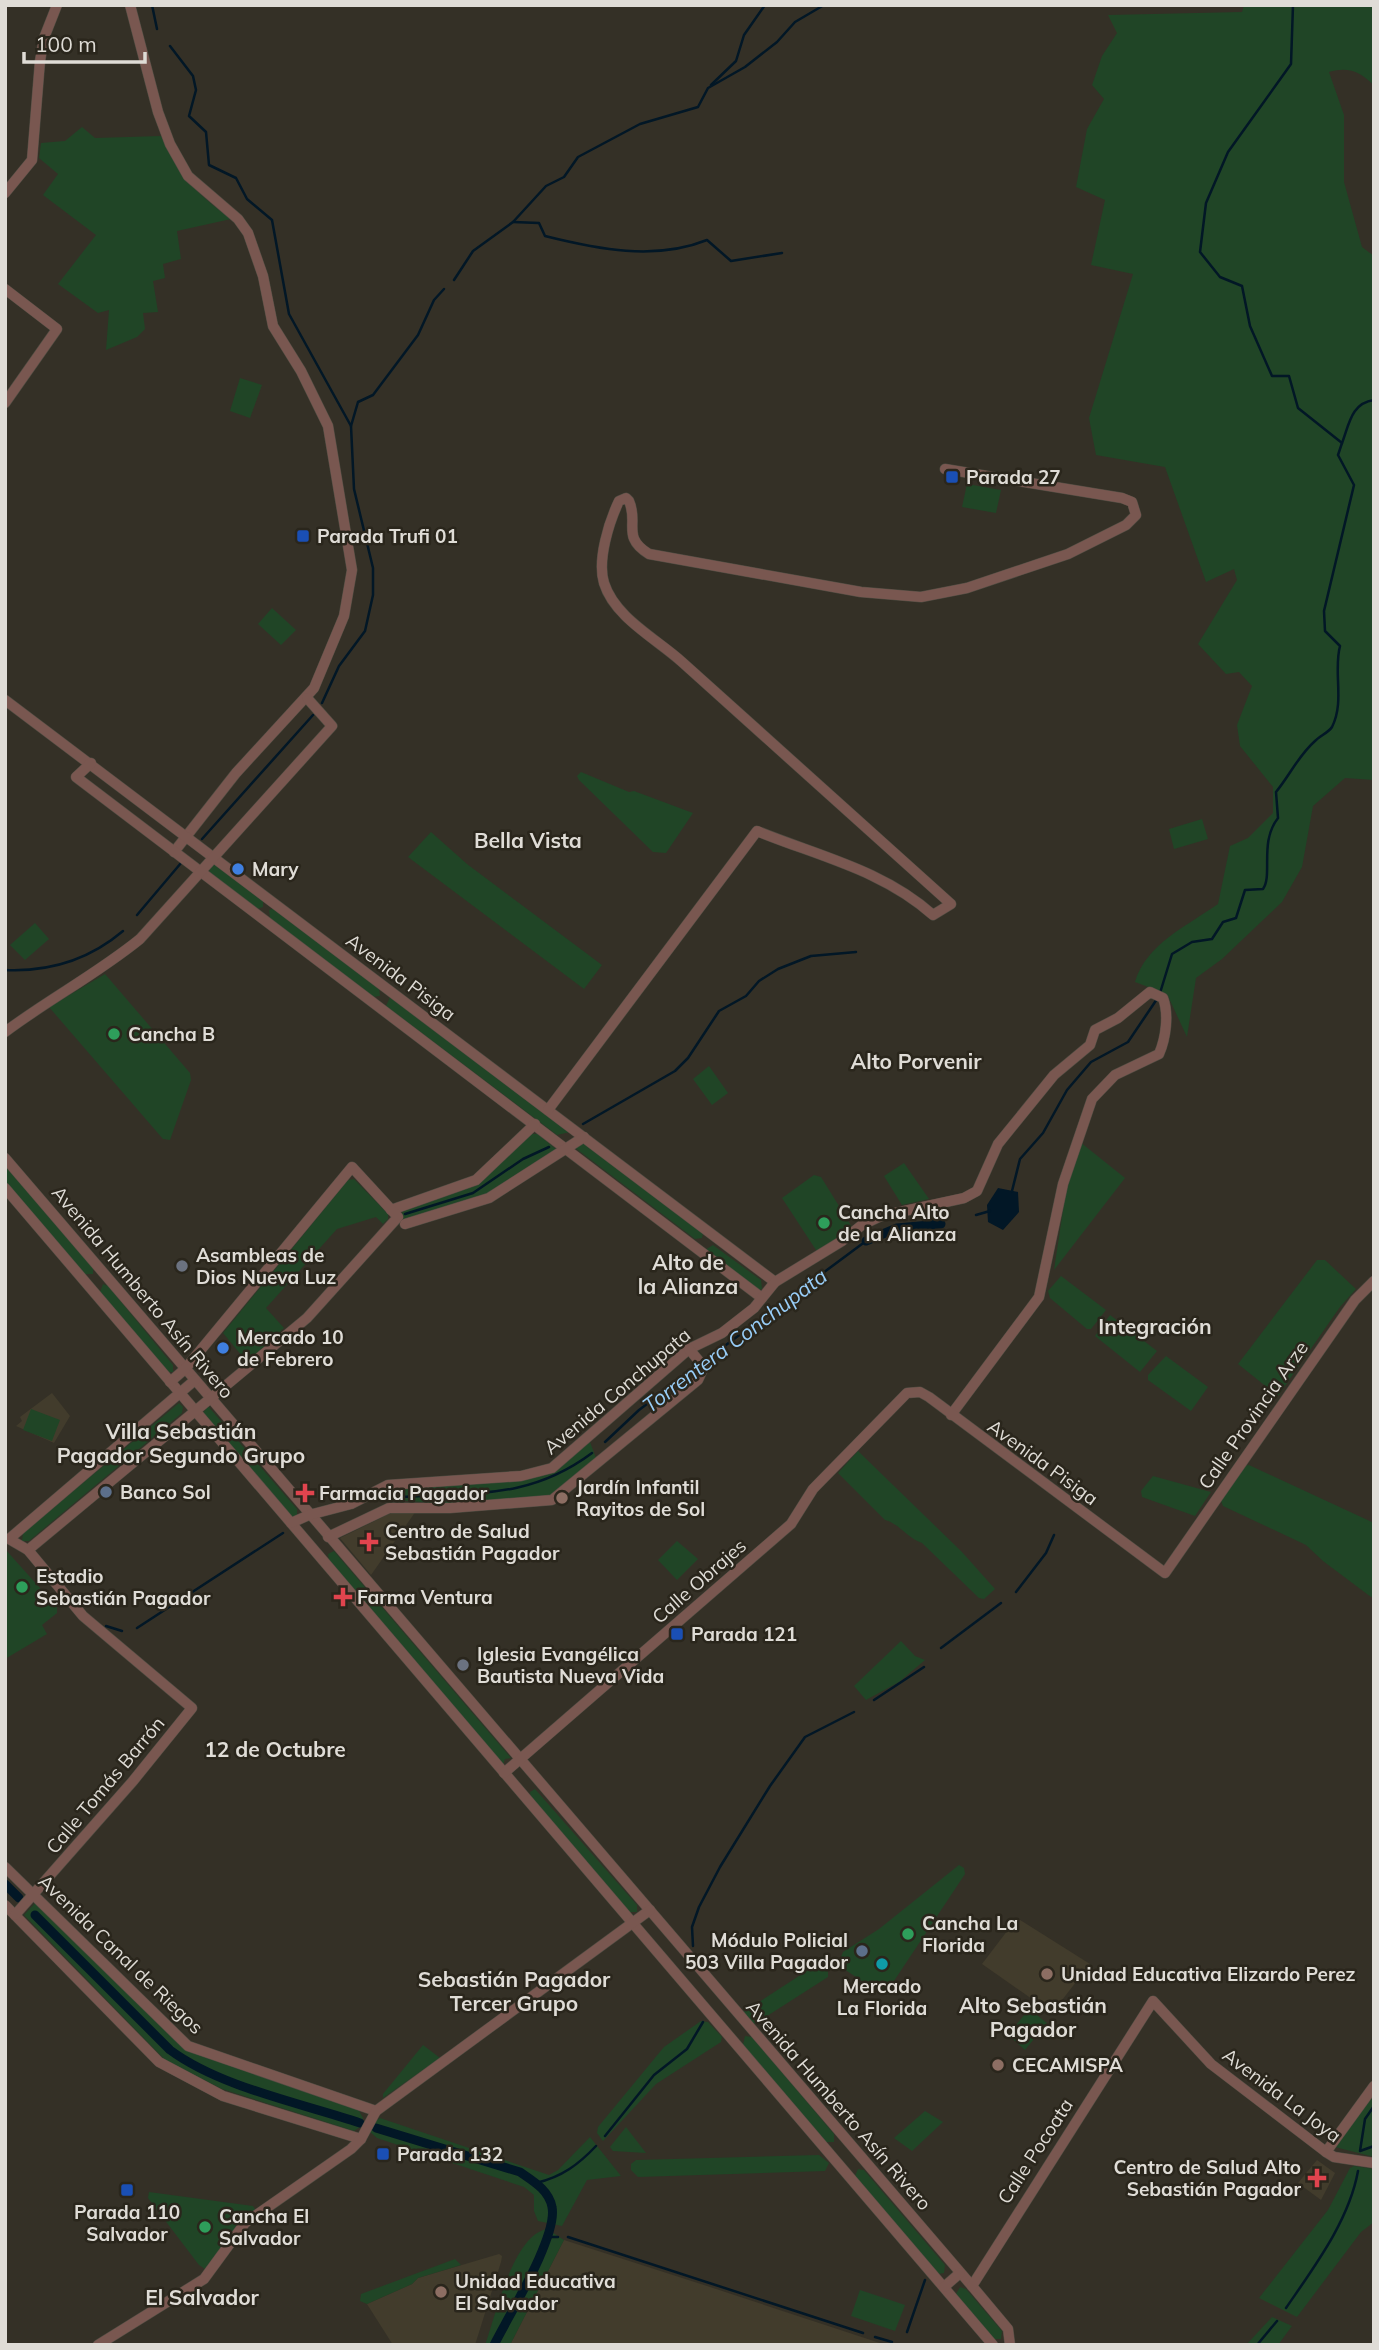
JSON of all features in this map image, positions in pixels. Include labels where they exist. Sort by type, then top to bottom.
[{"type":"street","points":[[5,193],[32,160],[40,61],[44,38],[57,5]]},
{"type":"street","points":[[130,5],[158,111],[170,144],[188,176],[238,219],[248,233],[263,276],[273,326],[301,371],[328,426],[348,534],[352,584],[344,616],[307,698],[236,773],[174,852]]},
{"type":"street","points":[[5,289],[57,329],[5,403]]},
{"type":"street","points":[[548,1110],[757,831],[863,870],[902,890],[933,915],[951,904],[683,663],[621,611],[607,590],[602,572],[604,550],[620,501],[626,498],[632,504],[631,533],[636,543],[649,554],[907,598],[967,588],[1068,554],[1126,525],[1136,515],[1135,506],[1122,498],[945,469]]},
{"type":"street","points":[[5,1032],[44,1004],[104,969],[140,939],[201,872],[332,726],[307,698]]},
{"type":"street","name":"Avenida Pisiga","points":[[5,700],[92,763],[186,838],[775,1282]]},
{"type":"street","name":"Avenida Pisiga","points":[[92,763],[76,777],[762,1298]]},
{"type":"street","name":"Avenida Conchupata","points":[[291,1524],[309,1515],[351,1504],[388,1485],[529,1475],[552,1468],[692,1352],[722,1334],[762,1298],[775,1282],[871,1220],[964,1198],[978,1191],[998,1144],[1054,1075],[1090,1045],[1095,1030],[1118,1018],[1150,992],[1163,998],[1166,1005],[1164,1037],[1159,1054],[1115,1075],[1101,1087],[1086,1110],[1063,1184],[1039,1297],[951,1415]]},
{"type":"street","points":[[195,1380],[9,1539],[28,1550],[307,1318],[398,1217],[477,1180],[535,1124]]},
{"type":"street","points":[[398,1217],[489,1198],[569,1150],[584,1138]]},
{"type":"street","name":"Avenida Humberto Asín Rivero","points":[[5,1158],[972,2286],[1008,2329],[1010,2345]]},
{"type":"street","points":[[170,1382],[186,1369],[352,1167],[398,1217]]},
{"type":"street","name":"Avenida Humberto Asín Rivero","points":[[5,1188],[993,2345]]},
{"type":"street","name":"Calle Provincia Arze","points":[[1165,1573],[1355,1300],[1374,1281]]},
{"type":"street","name":"Avenida Conchupata","points":[[320,1557],[330,1539],[389,1508],[450,1508],[552,1500],[698,1380],[704,1367],[692,1352]]},
{"type":"street","name":"Avenida Pisiga","points":[[900,1400],[907,1393],[920,1392],[1165,1573]]},
{"type":"street","name":"Calle Obrajes","points":[[504,1773],[791,1524],[813,1489],[900,1400]]},
{"type":"street","name":"Calle Tomás Barrón","points":[[15,1915],[133,1782],[192,1708],[83,1616],[28,1550]]},
{"type":"street","name":"Avenida Canal de Riegos","points":[[5,1867],[188,2046],[376,2112]]},
{"type":"street","points":[[5,1905],[159,2062],[223,2096],[360,2139]]},
{"type":"street","points":[[98,2345],[204,2279],[245,2223],[360,2139],[376,2112],[650,1910]]},
{"type":"street","name":"Avenida La Joya","points":[[1153,2001],[1211,2064],[1326,2152],[1334,2157],[1374,2163]]},
{"type":"street","name":"Calle Pocoata","points":[[972,2286],[1153,2001]]},
{"type":"street","points":[[1326,2152],[1374,2086]]},
{"type":"street","points":[[944,2287],[960,2273]]},
{"type":"shaded area","points":[[52,1393],[70,1416],[54,1443],[16,1426],[22,1421],[20,1417]]},
{"type":"shaded area","name":"Centro de Salud Sebastián Pagador","points":[[416,1511],[371,1575],[340,1538],[393,1512]]},
{"type":"shaded area","points":[[1017,1918],[1090,1964],[1052,2013],[982,1964]]},
{"type":"shaded area","name":"Centro de Salud Alto Sebastián Pagador","points":[[1317,2160],[1335,2173],[1321,2200],[1298,2183]]},
{"type":"shaded area","points":[[564,2240],[707,2286],[886,2345],[510,2345]]},
{"type":"shaded area","name":"Unidad Educativa El Salvador","points":[[499,2254],[502,2256],[501,2262],[475,2345],[393,2345],[367,2304],[412,2284],[418,2278]]},
{"type":"green space","points":[[1244,5],[1374,5],[1374,85],[1354,71],[1329,72],[1344,115],[1344,182],[1362,247],[1374,256],[1374,780],[1345,778],[1313,806],[1302,867],[1282,902],[1222,959],[1196,978],[1187,1037],[1167,994],[1135,982],[1140,969],[1158,946],[1218,904],[1230,846],[1248,838],[1273,813],[1273,787],[1240,746],[1237,725],[1252,686],[1239,672],[1226,674],[1198,644],[1237,580],[1234,569],[1206,582],[1165,467],[1096,455],[1089,418],[1133,274],[1091,265],[1105,200],[1076,187],[1087,129],[1104,99],[1092,85],[1102,56],[1117,33],[1108,15],[1242,12]]},
{"type":"green space","points":[[82,127],[95,138],[161,136],[182,174],[207,200],[231,219],[177,231],[181,259],[163,264],[165,278],[153,281],[158,312],[143,313],[145,329],[137,337],[106,350],[109,310],[98,313],[58,284],[96,235],[43,195],[58,174],[39,158],[41,143],[65,141]]},
{"type":"green space","points":[[240,378],[262,385],[250,418],[230,411]]},
{"type":"green space","points":[[967,484],[1001,490],[996,513],[962,507]]},
{"type":"green space","points":[[272,608],[296,630],[281,645],[258,624]]},
{"type":"green space","points":[[581,772],[629,792],[634,791],[693,813],[666,853],[653,852],[579,780],[577,776]]},
{"type":"green space","points":[[1202,819],[1208,839],[1174,849],[1169,829]]},
{"type":"green space","points":[[431,832],[467,864],[602,965],[584,989],[408,857]]},
{"type":"green space","points":[[211,865],[216,865],[263,901],[263,907],[257,909],[209,873]]},
{"type":"green space","points":[[274,908],[379,988],[380,996],[372,997],[270,918],[269,910]]},
{"type":"green space","points":[[35,923],[49,939],[25,960],[10,945]]},
{"type":"green space","name":"Cancha B","points":[[105,974],[190,1073],[191,1080],[170,1140],[163,1139],[49,1007]]},
{"type":"green space","points":[[390,997],[570,1132],[557,1135],[386,1006]]},
{"type":"green space","points":[[709,1066],[728,1093],[712,1105],[693,1079]]},
{"type":"green space","points":[[531,1134],[538,1134],[558,1151],[489,1193],[405,1220],[401,1218],[403,1210],[475,1186]]},
{"type":"green space","points":[[584,1142],[703,1233],[702,1238],[695,1239],[574,1147]]},
{"type":"green space","points":[[1080,1142],[1125,1178],[1054,1270],[1065,1197]]},
{"type":"green space","points":[[904,1163],[929,1199],[902,1205],[884,1176]]},
{"type":"green space","points":[[5,1166],[93,1267],[93,1274],[85,1274],[5,1182]]},
{"type":"green space","points":[[814,1175],[821,1177],[852,1227],[852,1231],[820,1250],[816,1250],[782,1198]]},
{"type":"green space","points":[[354,1179],[388,1214],[388,1219],[383,1224],[376,1217],[337,1229],[266,1308],[284,1328],[247,1362],[223,1333],[348,1180]]},
{"type":"green space","points":[[713,1245],[761,1280],[762,1289],[758,1290],[705,1250]]},
{"type":"green space","points":[[1317,1260],[1325,1260],[1356,1289],[1340,1307],[1278,1396],[1238,1364]]},
{"type":"green space","points":[[1061,1276],[1106,1310],[1091,1329],[1087,1329],[1050,1298],[1048,1291]]},
{"type":"green space","points":[[103,1284],[108,1286],[173,1365],[173,1372],[167,1372],[100,1292]]},
{"type":"green space","points":[[1110,1315],[1157,1351],[1140,1372],[1095,1336]]},
{"type":"green space","points":[[1166,1356],[1208,1387],[1191,1411],[1148,1380],[1148,1375]]},
{"type":"green space","points":[[179,1403],[183,1407],[182,1413],[29,1541],[22,1541],[23,1533]]},
{"type":"green space","points":[[208,1406],[297,1509],[297,1516],[291,1517],[203,1413]]},
{"type":"green space","points":[[31,1409],[60,1420],[52,1441],[23,1430]]},
{"type":"green space","points":[[590,1442],[596,1458],[551,1497],[447,1504],[397,1500],[397,1489],[536,1477],[554,1470]]},
{"type":"green space","points":[[858,1451],[962,1552],[995,1589],[984,1599],[979,1598],[922,1543],[885,1520],[838,1473]]},
{"type":"green space","points":[[1249,1465],[1374,1523],[1374,1596],[1371,1597],[1323,1561],[1306,1545],[1223,1506],[1221,1501],[1245,1466]]},
{"type":"green space","points":[[1153,1476],[1211,1492],[1195,1516],[1142,1497],[1141,1491]]},
{"type":"green space","points":[[677,1541],[698,1559],[677,1580],[658,1560]]},
{"type":"green space","name":"Estadio Sebastián Pagador","points":[[5,1549],[57,1607],[57,1613],[42,1625],[47,1634],[5,1659]]},
{"type":"green space","points":[[334,1551],[511,1758],[505,1759],[503,1765],[329,1560],[328,1554]]},
{"type":"green space","points":[[901,1641],[915,1656],[925,1660],[899,1682],[866,1700],[854,1686]]},
{"type":"green space","points":[[535,1789],[637,1905],[637,1912],[630,1912],[531,1798],[530,1792]]},
{"type":"green space","points":[[959,1865],[964,1868],[965,1874],[886,1993],[880,1993],[844,1969],[839,1962],[843,1952],[879,1929]]},
{"type":"green space","points":[[35,1903],[186,2050],[357,2107],[363,2118],[360,2127],[354,2131],[222,2089],[165,2060],[24,1915]]},
{"type":"green space","points":[[819,1963],[828,1971],[828,1977],[756,2023],[751,2024],[742,2013]]},
{"type":"green space","points":[[1029,2009],[1047,2023],[1025,2050],[1008,2035]]},
{"type":"green space","points":[[701,2021],[708,2022],[722,2037],[721,2042],[656,2084],[603,2141],[597,2133],[598,2127],[664,2047]]},
{"type":"green space","points":[[745,2036],[752,2037],[834,2134],[834,2142],[826,2142],[743,2045]]},
{"type":"green space","points":[[423,2045],[440,2058],[383,2098],[383,2094]]},
{"type":"green space","points":[[1374,2092],[1374,2157],[1335,2147]]},
{"type":"green space","points":[[925,2111],[943,2122],[912,2151],[894,2138]]},
{"type":"green space","points":[[380,2118],[549,2175],[558,2170],[590,2137],[621,2176],[587,2180],[562,2226],[538,2221],[534,2211],[534,2195],[524,2187],[377,2138],[370,2132],[374,2122]]},
{"type":"green space","points":[[626,2127],[646,2153],[613,2151],[610,2147]]},
{"type":"green space","points":[[819,2155],[829,2163],[825,2171],[638,2177],[631,2170],[631,2164],[636,2160]]},
{"type":"green space","points":[[1354,2166],[1374,2169],[1374,2222],[1361,2232],[1297,2317],[1259,2298],[1328,2210],[1350,2168]]},
{"type":"green space","points":[[858,2169],[864,2170],[945,2265],[944,2273],[938,2274],[855,2176]]},
{"type":"green space","points":[[149,2192],[253,2206],[255,2209],[238,2223],[205,2269],[199,2265],[148,2198]]},
{"type":"green space","points":[[547,2229],[564,2240],[510,2345],[485,2345],[515,2260],[535,2234]]},
{"type":"green space","points":[[455,2259],[461,2265],[418,2278],[412,2284],[367,2304],[360,2301],[361,2294]]},
{"type":"green space","points":[[960,2287],[966,2289],[1002,2331],[1001,2339],[994,2339],[956,2294]]},
{"type":"green space","points":[[860,2290],[905,2305],[895,2331],[851,2316]]},
{"type":"green space","points":[[1272,2317],[1292,2326],[1278,2345],[1246,2345]]},
{"type":"water","points":[[998,1188],[1018,1192],[1019,1212],[1003,1230],[988,1222],[987,1205]]},
{"type":"waterway","points":[[152,5],[157,29]]},
{"type":"waterway","points":[[711,85],[736,61],[744,35],[765,5]]},
{"type":"waterway","points":[[454,280],[473,251],[513,222],[546,186],[564,177],[578,157],[640,124],[698,107],[708,88],[745,67],[777,42],[795,22],[824,5]]},
{"type":"waterway","points":[[1160,993],[1172,954],[1192,942],[1212,939],[1223,922],[1236,918],[1245,890],[1263,889],[1267,875],[1269,837],[1278,818],[1276,792],[1304,753],[1332,727],[1338,707],[1340,646],[1325,631],[1324,611],[1354,485],[1338,455],[1342,443],[1298,408],[1289,376],[1272,376],[1250,326],[1242,286],[1220,277],[1200,252],[1206,203],[1228,152],[1291,64],[1293,5]]},
{"type":"waterway","points":[[170,46],[193,76],[196,90],[189,116],[206,132],[209,165],[236,178],[247,199],[272,220],[289,314],[351,426],[354,489],[373,568],[373,595],[365,631],[339,666],[322,703]]},
{"type":"waterway","points":[[513,222],[539,223],[545,236],[605,249],[667,250],[707,240],[731,261],[782,253]]},
{"type":"waterway","points":[[351,426],[358,402],[373,395],[418,335],[434,300],[444,289]]},
{"type":"waterway","points":[[1342,443],[1356,410],[1360,405],[1374,400]]},
{"type":"waterway","points":[[202,839],[313,715]]},
{"type":"waterway","points":[[137,915],[181,863]]},
{"type":"waterway","points":[[5,970],[37,969],[68,962],[97,949],[123,931]]},
{"type":"waterway","points":[[583,1124],[675,1071],[688,1058],[719,1011],[746,996],[759,981],[778,969],[811,956],[856,952]]},
{"type":"waterway","points":[[1012,1191],[1020,1159],[1043,1133],[1067,1090],[1091,1062],[1128,1042],[1157,999]]},
{"type":"waterway","points":[[405,1214],[473,1193],[523,1159],[549,1147]]},
{"type":"waterway","points":[[976,1215],[990,1211]]},
{"type":"waterway","points":[[866,1241],[897,1228],[941,1224]]},
{"type":"waterway","name":"Torrentera Conchupata","points":[[703,1362],[866,1241]]},
{"type":"waterway","name":"Torrentera Conchupata","points":[[605,1442],[639,1410],[697,1366]]},
{"type":"waterway","name":"Torrentera Conchupata","points":[[399,1497],[500,1491],[523,1486],[546,1479],[592,1453]]},
{"type":"waterway","name":"Torrentera Conchupata","points":[[137,1628],[283,1533]]},
{"type":"waterway","points":[[1016,1592],[1046,1553],[1054,1535]]},
{"type":"waterway","points":[[941,1648],[1001,1603]]},
{"type":"waterway","name":"Torrentera Conchupata","points":[[106,1626],[122,1631]]},
{"type":"waterway","points":[[874,1700],[924,1667]]},
{"type":"waterway","points":[[693,1946],[692,1927],[699,1907],[720,1867],[770,1786],[805,1737],[854,1712]]},
{"type":"waterway","points":[[5,1884],[19,1898]]},
{"type":"waterway","points":[[35,1915],[170,2050],[190,2063],[261,2093],[360,2123]]},
{"type":"waterway","points":[[605,2136],[654,2075],[687,2049],[703,2022]]},
{"type":"waterway","points":[[1374,2106],[1365,2119],[1360,2151],[1374,2146]]},
{"type":"waterway","points":[[376,2128],[520,2172],[540,2186],[548,2196],[552,2207],[548,2237],[531,2276],[494,2345]]},
{"type":"waterway","points":[[536,2183],[569,2169],[596,2146]]},
{"type":"waterway","points":[[1286,2308],[1339,2226],[1358,2171]]},
{"type":"waterway","points":[[548,2237],[558,2237]]},
{"type":"waterway","points":[[568,2237],[863,2333]]},
{"type":"waterway","points":[[907,2332],[925,2280]]},
{"type":"waterway","points":[[1257,2345],[1277,2321]]},
{"type":"waterway","points":[[875,2337],[892,2342]]},
{"type":"place","name":"Parada 27","points":[[952,477]]},
{"type":"place","name":"Parada Trufi 01","points":[[303,536]]},
{"type":"place","name":"Mary","points":[[238,869]]},
{"type":"place","name":"Cancha B","points":[[114,1034]]},
{"type":"place","name":"Cancha Alto de la Alianza","points":[[824,1223]]},
{"type":"place","name":"Asambleas de Dios Nueva Luz","points":[[182,1266]]},
{"type":"place","name":"Mercado 10 de Febrero","points":[[223,1348]]},
{"type":"place","name":"Banco Sol","points":[[106,1492]]},
{"type":"place","name":"Farmacia Pagador","points":[[305,1493]]},
{"type":"place","name":"Jardín Infantil Rayitos de Sol","points":[[562,1498]]},
{"type":"place","name":"Centro de Salud Sebastián Pagador","points":[[369,1542]]},
{"type":"place","name":"Estadio Sebastián Pagador","points":[[22,1587]]},
{"type":"place","name":"Farma Ventura","points":[[343,1597]]},
{"type":"place","name":"Parada 121","points":[[677,1634]]},
{"type":"place","name":"Iglesia Evangélica Bautista Nueva Vida","points":[[463,1665]]},
{"type":"place","name":"Cancha La Florida","points":[[908,1934]]},
{"type":"place","name":"Módulo Policial 503 Villa Pagador","points":[[862,1951]]},
{"type":"place","name":"Mercado La Florida","points":[[882,1964]]},
{"type":"place","name":"Unidad Educativa Elizardo Perez","points":[[1047,1974]]},
{"type":"place","name":"CECAMISPA","points":[[998,2065]]},
{"type":"place","name":"Parada 132","points":[[383,2154]]},
{"type":"place","name":"Centro de Salud Alto Sebastián Pagador","points":[[1317,2178]]},
{"type":"place","name":"Parada 110 Salvador","points":[[127,2190]]},
{"type":"place","name":"Cancha El Salvador","points":[[205,2227]]},
{"type":"place","name":"Unidad Educativa El Salvador","points":[[441,2292]]},
{"type":"district","name":"Bella Vista","points":[[528,841]]},
{"type":"district","name":"Alto Porvenir","points":[[916,1062]]},
{"type":"district","name":"Alto de la Alianza","points":[[688,1275]]},
{"type":"district","name":"Integración","points":[[1155,1327]]},
{"type":"district","name":"Villa Sebastián Pagador Segundo Grupo","points":[[181,1444]]},
{"type":"district","name":"12 de Octubre","points":[[275,1750]]},
{"type":"district","name":"Sebastián Pagador Tercer Grupo","points":[[514,1992]]},
{"type":"district","name":"Alto Sebastián Pagador","points":[[1033,2018]]},
{"type":"district","name":"El Salvador","points":[[202,2298]]}]
